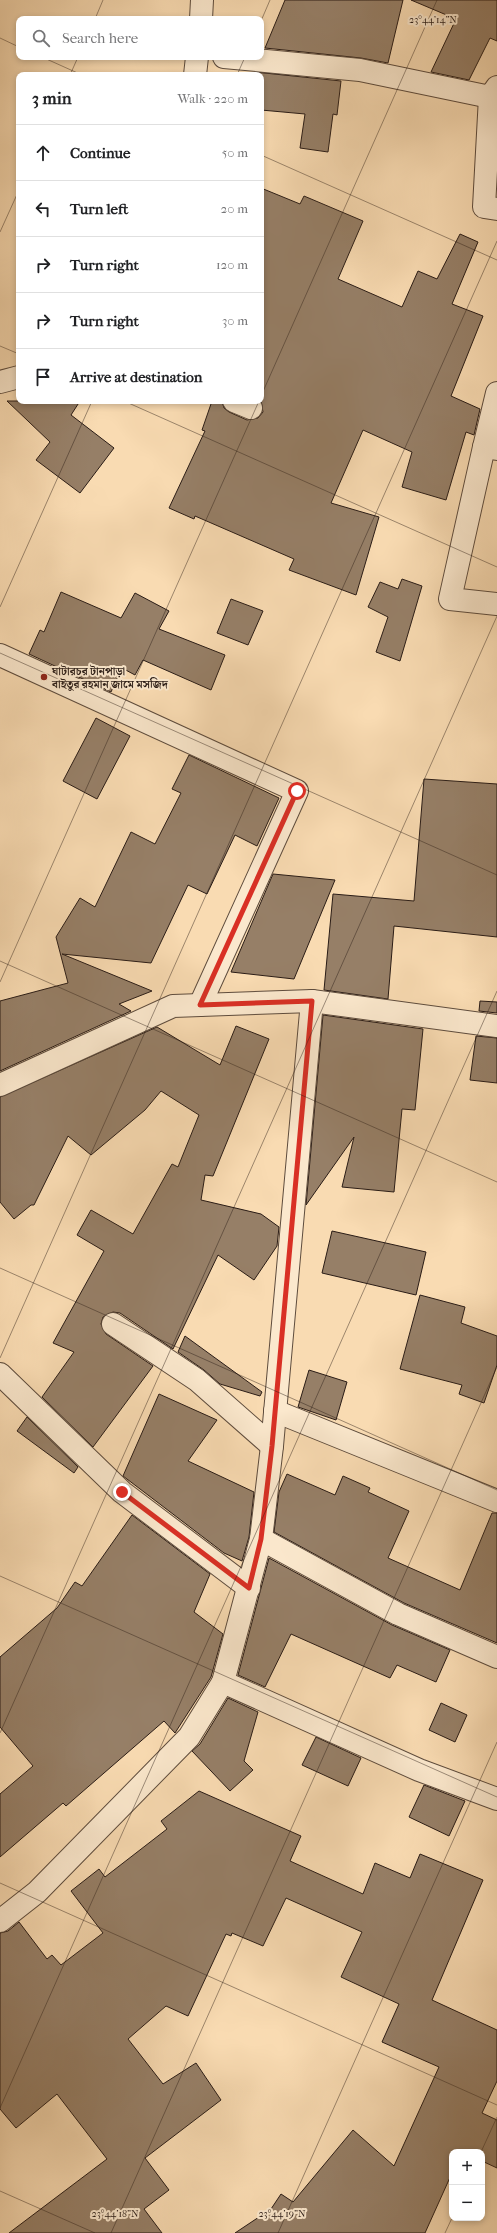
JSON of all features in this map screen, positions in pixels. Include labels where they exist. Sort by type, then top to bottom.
[{"type":"street","points":[[201,16],[202,0]]},
{"type":"street","points":[[194,72],[196,60]]},
{"type":"street","points":[[255,60],[360,70],[494,92],[484,207],[497,209]]},
{"type":"street","points":[[0,382],[16,378]]},
{"type":"street","points":[[497,393],[491,448],[450,599],[497,604]]},
{"type":"street","points":[[0,656],[297,791],[200,1005]]},
{"type":"street","points":[[0,1921],[37,1892],[189,1737],[223,1682],[261,1539],[272,1446],[312,1001]]},
{"type":"street","points":[[0,1085],[173,1006],[312,1001],[497,1026]]},
{"type":"street","points":[[113,1324],[198,1380],[272,1446]]},
{"type":"street","points":[[0,1374],[122,1492],[249,1588]]},
{"type":"street","points":[[275,1411],[497,1501]]},
{"type":"street","points":[[261,1539],[398,1614],[497,1657]]},
{"type":"street","points":[[223,1682],[419,1770],[497,1799]]},
{"type":"building","points":[[285,0],[403,0],[388,63],[361,58],[265,48]]},
{"type":"building","points":[[411,0],[497,0],[497,41],[490,38],[469,80],[431,72],[456,19]]},
{"type":"building","points":[[264,73],[341,81],[337,115],[333,114],[328,152],[300,148],[305,114],[264,110]]},
{"type":"building","points":[[264,189],[300,204],[304,196],[363,221],[338,279],[402,307],[418,271],[437,279],[460,234],[478,242],[452,304],[483,316],[451,396],[480,409],[474,435],[466,432],[446,500],[402,487],[412,452],[363,430],[331,503],[379,517],[356,595],[289,570],[294,559],[195,516],[194,519],[169,508],[205,431],[202,430],[211,404],[223,404],[224,408],[229,412],[247,420],[258,418],[263,412],[262,404],[264,404]]},
{"type":"building","points":[[7,401],[16,401],[16,404],[78,404],[71,415],[114,448],[80,493],[36,460],[50,442]]},
{"type":"building","points":[[402,579],[422,586],[400,661],[376,652],[388,617],[368,607],[380,582],[398,589]]},
{"type":"building","points":[[61,592],[121,618],[135,593],[169,611],[159,629],[225,655],[211,690],[143,660],[135,675],[122,668],[111,692],[29,654],[40,630],[44,632]]},
{"type":"building","points":[[231,599],[263,611],[248,645],[217,633]]},
{"type":"building","points":[[96,718],[130,736],[97,799],[63,781]]},
{"type":"building","points":[[189,755],[279,798],[257,846],[235,835],[207,894],[188,885],[151,963],[62,954],[152,991],[119,1004],[131,1011],[0,1071],[0,1001],[68,983],[56,937],[80,898],[95,907],[131,832],[155,844],[181,793],[172,789]]},
{"type":"building","points":[[424,779],[497,784],[497,937],[394,926],[388,999],[324,990],[333,894],[414,901]]},
{"type":"building","points":[[273,874],[335,880],[294,979],[231,972]]},
{"type":"building","points":[[480,1001],[497,1002],[497,1013],[479,1011]]},
{"type":"building","points":[[323,1015],[423,1029],[415,1110],[402,1109],[394,1192],[342,1187],[354,1137],[306,1205]]},
{"type":"building","points":[[236,1026],[269,1039],[213,1176],[205,1175],[201,1200],[261,1214],[279,1227],[277,1246],[254,1280],[218,1255],[173,1349],[120,1313],[113,1312],[103,1317],[101,1324],[106,1334],[153,1366],[93,1447],[42,1397],[74,1352],[53,1343],[104,1251],[77,1235],[91,1210],[133,1234],[172,1164],[178,1167],[199,1115],[161,1091],[145,1110],[91,1155],[68,1136],[34,1205],[31,1205],[14,1219],[0,1202],[0,1097],[157,1027],[220,1065]]},
{"type":"building","points":[[476,1036],[497,1038],[497,1083],[470,1080]]},
{"type":"building","points":[[332,1231],[426,1252],[416,1295],[322,1273]]},
{"type":"building","points":[[420,1295],[465,1307],[461,1323],[497,1336],[497,1365],[484,1403],[459,1394],[462,1385],[400,1369]]},
{"type":"building","points":[[185,1336],[262,1392],[260,1396],[220,1384],[204,1370],[178,1352]]},
{"type":"building","points":[[309,1370],[347,1382],[336,1420],[298,1407]]},
{"type":"building","points":[[159,1394],[217,1420],[188,1461],[254,1492],[249,1537],[242,1561],[224,1553],[123,1476]]},
{"type":"building","points":[[27,1417],[78,1467],[74,1473],[17,1431]]},
{"type":"building","points":[[287,1474],[335,1495],[343,1476],[370,1488],[368,1492],[409,1511],[388,1558],[460,1590],[492,1513],[497,1513],[497,1643],[404,1603],[274,1532],[279,1492]]},
{"type":"building","points":[[132,1515],[210,1574],[194,1612],[223,1634],[211,1677],[175,1733],[164,1721],[66,1806],[63,1803],[0,1857],[0,1794],[33,1766],[0,1727],[0,1657],[57,1608],[75,1582],[82,1586]]},
{"type":"building","points":[[269,1558],[392,1625],[450,1650],[436,1682],[397,1665],[390,1678],[291,1634],[265,1687],[238,1675]]},
{"type":"building","points":[[228,1698],[258,1712],[244,1761],[253,1770],[230,1791],[192,1751],[200,1744]]},
{"type":"building","points":[[441,1703],[467,1715],[455,1742],[429,1730]]},
{"type":"building","points":[[316,1737],[361,1758],[348,1786],[302,1765]]},
{"type":"building","points":[[424,1785],[465,1801],[449,1836],[409,1817]]},
{"type":"building","points":[[199,1791],[301,1836],[290,1861],[363,1894],[375,1863],[410,1878],[420,1854],[483,1880],[432,2000],[497,2030],[497,2081],[482,2113],[497,2120],[497,2168],[485,2162],[485,2149],[449,2149],[449,2180],[425,2233],[235,2233],[271,2209],[281,2194],[293,2202],[353,2130],[394,2166],[439,2067],[382,2042],[399,2004],[341,1977],[362,1932],[286,1898],[263,1946],[232,1933],[231,1936],[226,1934],[188,2016],[166,2006],[128,2039],[163,2084],[196,2063],[221,2100],[145,2158],[169,2190],[144,2209],[162,2233],[9,2233],[107,2159],[57,2094],[16,2128],[0,2109],[0,1933],[8,1931],[19,1922],[47,1959],[52,1955],[61,1965],[103,1933],[71,1891],[99,1869],[105,1877],[167,1829],[161,1821]]},
{"type":"place","name":"ঘাটারচর টানপাড়া বাইতুর রহমান জামে মসজিদ","points":[[44,677]]},
{"type":"route","points":[[122,1492],[249,1588],[261,1539],[272,1446],[312,1001],[200,1005],[297,791]]}]
